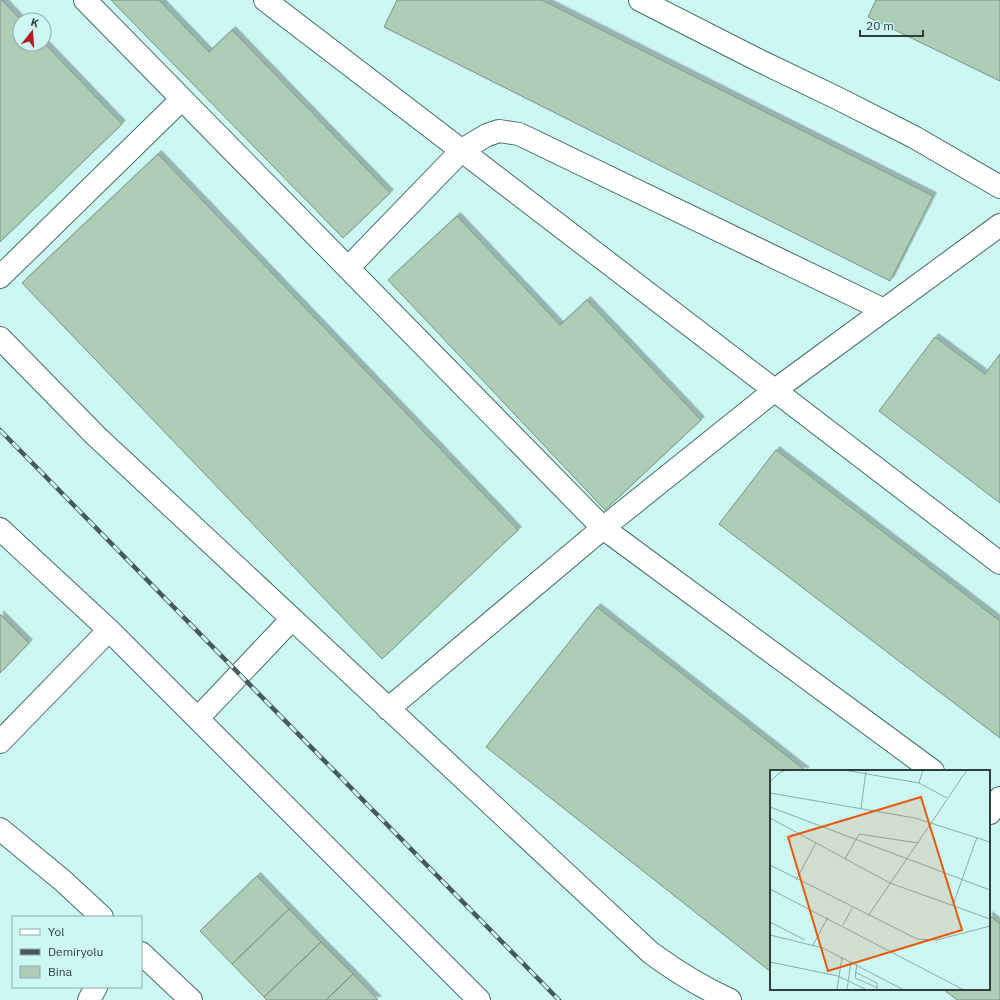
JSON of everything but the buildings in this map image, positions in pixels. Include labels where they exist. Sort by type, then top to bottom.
[{"type":"street","points":[[85,0],[603,528],[932,770]]},
{"type":"street","points":[[265,0],[1000,563]]},
{"type":"street","points":[[640,0],[914,137],[1000,187]]},
{"type":"street","points":[[0,277],[182,99]]},
{"type":"street","points":[[348,268],[462,150],[487,134],[499,131],[519,134],[884,310]]},
{"type":"street","points":[[388,709],[603,528],[775,390],[1000,225]]},
{"type":"street","points":[[0,338],[96,436],[651,953],[676,972],[703,988],[730,1000]]},
{"type":"street","points":[[0,529],[109,630],[479,1000]]},
{"type":"street","points":[[198,718],[292,619]]},
{"type":"street","points":[[0,742],[109,630]]},
{"type":"street","points":[[990,811],[1000,798]]},
{"type":"street","points":[[990,813],[1000,820]]},
{"type":"street","points":[[0,829],[62,880],[101,916]]},
{"type":"street","points":[[142,954],[170,992],[191,1000]]},
{"type":"street","points":[[89,1000],[95,988]]},
{"type":"railway","points":[[0,430],[559,1000]]}]
